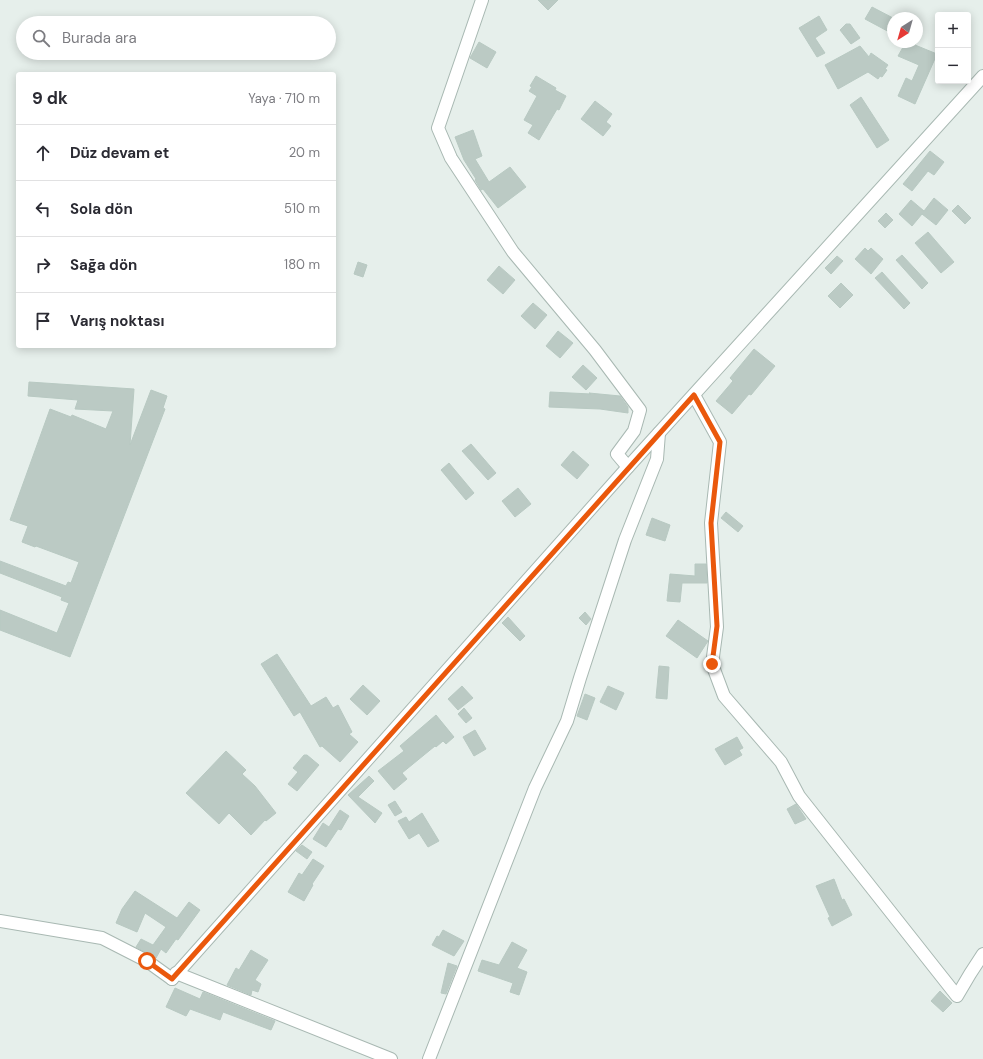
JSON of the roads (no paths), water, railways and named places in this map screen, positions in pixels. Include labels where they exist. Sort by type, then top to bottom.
[{"type":"street","points":[[482,0],[438,128],[451,158],[513,252],[595,350],[640,410],[634,431],[617,454],[628,468]]},
{"type":"street","points":[[174,976],[659,433],[983,76]]},
{"type":"street","points":[[694,395],[720,442],[711,523],[717,626],[712,664],[724,696],[780,762],[799,796],[957,996],[983,954]]},
{"type":"street","points":[[429,1059],[534,788],[567,721],[625,540],[657,460],[659,433]]},
{"type":"street","points":[[0,921],[102,938],[174,976],[391,1059]]}]
